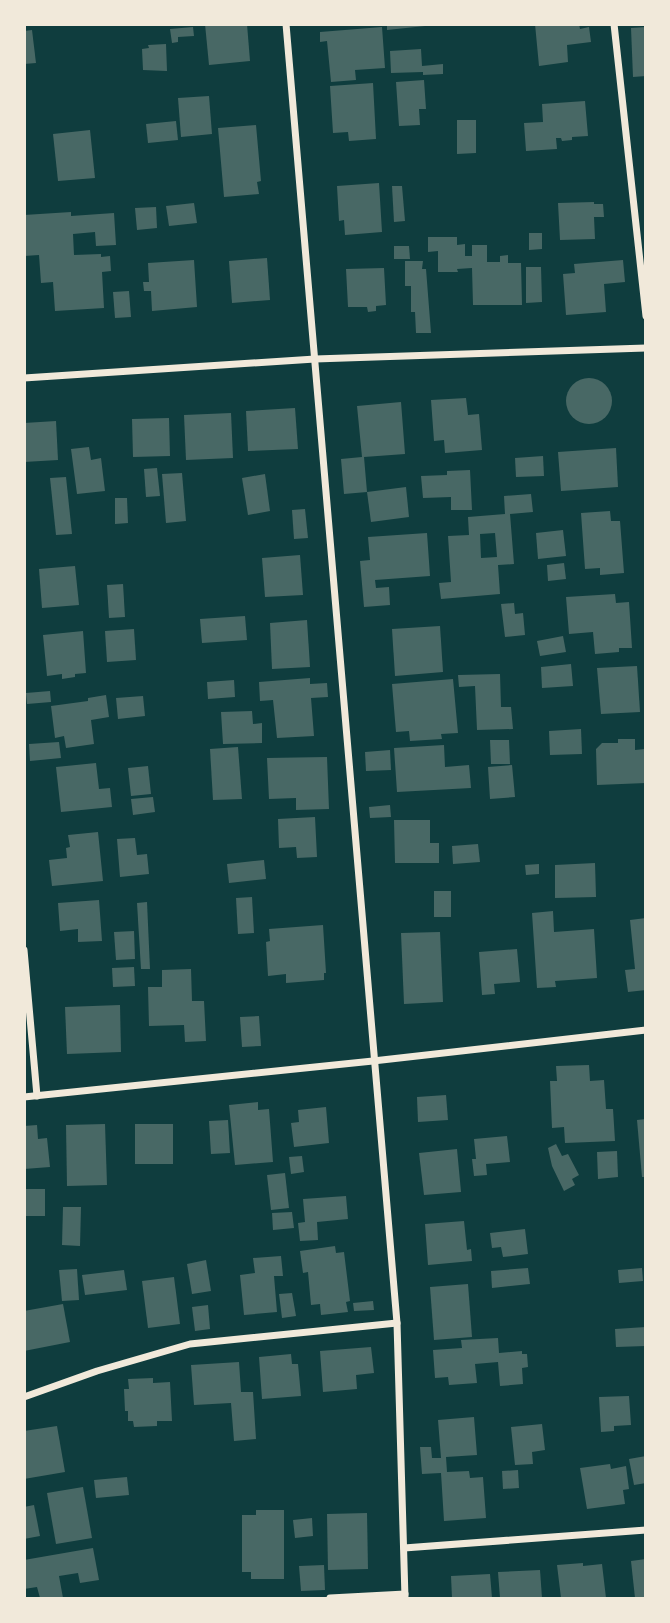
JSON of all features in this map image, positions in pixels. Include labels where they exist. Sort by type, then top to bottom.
[{"type":"street","points":[[286,24],[397,1323],[404,1548],[405,1596],[330,1598]]},
{"type":"street","points":[[614,24],[646,316]]},
{"type":"street","points":[[24,378],[314,359],[646,348]]},
{"type":"street","points":[[24,950],[37,1096]]},
{"type":"street","points":[[24,1097],[646,1030]]},
{"type":"street","points":[[24,1397],[97,1371],[190,1344],[397,1323]]},
{"type":"street","points":[[404,1548],[646,1530]]},
{"type":"building","points":[[205,24],[247,24],[250,61],[209,65]]},
{"type":"building","points":[[387,24],[425,24],[425,26],[387,30]]},
{"type":"building","points":[[535,24],[579,24],[580,29],[589,27],[591,42],[567,45],[568,62],[539,66]]},
{"type":"building","points":[[193,27],[194,36],[178,37],[178,42],[172,43],[170,29]]},
{"type":"building","points":[[382,27],[385,68],[355,70],[356,80],[331,82],[327,41],[320,42],[320,32]]},
{"type":"building","points":[[646,27],[646,76],[633,77],[631,28]]},
{"type":"building","points":[[32,30],[36,63],[24,64],[24,31]]},
{"type":"building","points":[[166,44],[167,71],[143,70],[142,49],[149,48],[148,45]]},
{"type":"building","points":[[421,49],[422,66],[443,64],[443,74],[391,73],[390,51]]},
{"type":"building","points":[[424,80],[426,109],[419,109],[420,125],[399,126],[396,82]]},
{"type":"building","points":[[373,83],[376,139],[349,141],[348,132],[333,133],[330,86]]},
{"type":"building","points":[[209,96],[212,134],[181,137],[178,98]]},
{"type":"building","points":[[585,101],[588,136],[562,141],[561,138],[556,138],[557,149],[526,151],[524,123],[543,122],[542,104]]},
{"type":"building","points":[[457,120],[476,120],[476,153],[457,154]]},
{"type":"building","points":[[176,121],[178,140],[148,143],[146,124]]},
{"type":"building","points":[[256,125],[261,181],[257,182],[259,194],[224,197],[218,128]]},
{"type":"building","points":[[90,130],[95,178],[58,181],[53,134]]},
{"type":"building","points":[[379,183],[382,232],[345,235],[344,220],[339,221],[337,186]]},
{"type":"building","points":[[392,186],[402,186],[405,221],[394,222]]},
{"type":"building","points":[[194,203],[197,223],[169,226],[166,206]]},
{"type":"building","points":[[558,203],[603,204],[604,217],[594,217],[595,239],[560,240]]},
{"type":"building","points":[[156,207],[157,228],[137,230],[135,208]]},
{"type":"building","points":[[71,212],[71,216],[114,213],[116,245],[96,246],[95,232],[73,234],[74,255],[110,256],[111,271],[102,272],[104,308],[55,311],[53,282],[41,283],[39,255],[24,256],[24,215]]},
{"type":"building","points":[[529,233],[542,233],[542,249],[529,250]]},
{"type":"building","points":[[428,237],[457,237],[457,245],[465,244],[465,256],[472,256],[472,245],[487,245],[487,262],[500,262],[500,256],[508,255],[508,263],[521,263],[522,305],[473,305],[472,268],[457,269],[458,272],[438,272],[438,251],[428,252]]},
{"type":"building","points":[[394,246],[409,246],[410,259],[394,259]]},
{"type":"building","points":[[267,258],[270,300],[232,303],[229,261]]},
{"type":"building","points":[[194,260],[197,307],[152,311],[151,291],[144,291],[143,282],[149,282],[148,263]]},
{"type":"building","points":[[623,260],[625,282],[604,284],[606,312],[566,315],[563,274],[575,273],[574,264]]},
{"type":"building","points":[[405,261],[423,261],[422,269],[426,269],[431,333],[416,333],[415,312],[411,312],[411,286],[405,286]]},
{"type":"building","points":[[526,267],[541,267],[542,302],[526,303]]},
{"type":"building","points":[[384,268],[386,305],[376,306],[376,311],[368,312],[367,307],[348,307],[346,269]]},
{"type":"building","points":[[129,291],[131,317],[115,318],[113,292]]},
{"type":"building","points":[[589,378],[605,385],[612,401],[605,417],[589,424],[573,417],[566,401],[573,385]]},
{"type":"building","points":[[466,398],[468,415],[479,414],[482,450],[445,453],[444,440],[434,441],[431,400]]},
{"type":"building","points":[[401,402],[405,454],[364,457],[367,492],[344,494],[341,459],[362,457],[357,406]]},
{"type":"building","points":[[295,408],[298,449],[248,451],[246,411]]},
{"type":"building","points":[[231,413],[233,458],[186,460],[184,415]]},
{"type":"building","points":[[169,418],[170,456],[133,457],[132,419]]},
{"type":"building","points":[[56,421],[58,460],[24,462],[24,423]]},
{"type":"building","points":[[89,447],[91,460],[101,458],[105,491],[77,494],[71,449]]},
{"type":"building","points":[[616,448],[618,487],[561,491],[558,452]]},
{"type":"building","points":[[543,456],[544,476],[516,477],[515,458]]},
{"type":"building","points":[[157,468],[160,496],[146,497],[144,469]]},
{"type":"building","points":[[470,470],[472,510],[451,510],[451,497],[423,498],[421,476],[447,475],[447,471]]},
{"type":"building","points":[[182,473],[186,521],[166,523],[162,474]]},
{"type":"building","points":[[265,474],[270,511],[248,515],[242,478]]},
{"type":"building","points":[[66,477],[72,534],[56,535],[50,478]]},
{"type":"building","points":[[406,487],[409,517],[371,522],[367,492]]},
{"type":"building","points":[[531,494],[533,512],[510,514],[514,564],[498,565],[500,594],[441,599],[439,583],[451,582],[448,536],[469,535],[468,517],[505,514],[504,496]],"holes":[[[495,533],[497,557],[481,558],[480,534]]]},
{"type":"building","points":[[115,498],[127,498],[128,523],[115,524]]},
{"type":"building","points":[[305,509],[308,538],[294,539],[292,510]]},
{"type":"building","points":[[610,511],[611,521],[620,521],[624,573],[600,575],[600,568],[585,569],[581,513]]},
{"type":"building","points":[[563,530],[566,556],[538,559],[536,533]]},
{"type":"building","points":[[427,533],[430,576],[375,580],[376,588],[389,587],[390,605],[364,607],[360,561],[370,560],[368,537]]},
{"type":"building","points":[[300,555],[303,595],[265,597],[262,558]]},
{"type":"building","points":[[564,563],[566,579],[548,581],[547,565]]},
{"type":"building","points":[[75,566],[79,605],[42,608],[39,569]]},
{"type":"building","points":[[123,584],[125,617],[109,618],[107,585]]},
{"type":"building","points":[[615,594],[616,603],[629,602],[632,648],[595,654],[593,632],[569,634],[566,597]]},
{"type":"building","points":[[514,603],[515,614],[523,613],[525,635],[505,637],[501,604]]},
{"type":"building","points":[[245,616],[247,640],[202,643],[200,619]]},
{"type":"building","points":[[307,620],[310,667],[272,669],[270,623]]},
{"type":"building","points":[[440,626],[443,672],[395,676],[392,629]]},
{"type":"building","points":[[134,629],[136,660],[107,662],[105,631]]},
{"type":"building","points":[[83,631],[86,673],[62,679],[62,674],[47,676],[43,635]]},
{"type":"building","points":[[563,636],[566,652],[540,656],[537,641]]},
{"type":"building","points":[[571,664],[573,686],[542,688],[541,667]]},
{"type":"building","points":[[637,666],[640,712],[601,714],[597,668]]},
{"type":"building","points":[[500,674],[501,707],[511,707],[513,729],[477,730],[475,686],[459,687],[458,675]]},
{"type":"building","points":[[310,678],[310,684],[327,683],[328,697],[311,698],[314,736],[277,738],[273,700],[260,701],[259,682]]},
{"type":"building","points":[[453,679],[458,733],[441,734],[442,739],[410,741],[409,731],[396,732],[392,684]]},
{"type":"building","points":[[234,680],[235,697],[208,699],[207,682]]},
{"type":"building","points":[[50,691],[51,702],[27,704],[26,693]]},
{"type":"building","points":[[106,695],[109,717],[91,720],[94,744],[66,748],[64,736],[55,738],[51,706],[88,701],[88,698]]},
{"type":"building","points":[[143,696],[145,716],[118,719],[116,698]]},
{"type":"building","points":[[252,711],[253,724],[262,723],[262,743],[223,744],[221,712]]},
{"type":"building","points":[[581,729],[582,754],[550,755],[549,731]]},
{"type":"building","points":[[618,739],[635,739],[635,750],[645,749],[646,783],[597,785],[596,749],[602,743],[618,743]]},
{"type":"building","points":[[490,740],[509,740],[510,764],[491,764]]},
{"type":"building","points":[[59,742],[61,758],[30,761],[29,744]]},
{"type":"building","points":[[444,745],[445,767],[469,765],[471,788],[397,792],[394,748]]},
{"type":"building","points":[[238,747],[242,799],[213,800],[210,749]]},
{"type":"building","points":[[390,750],[391,770],[366,771],[365,752]]},
{"type":"building","points":[[327,757],[329,809],[296,810],[296,798],[269,799],[267,758]]},
{"type":"building","points":[[96,763],[99,789],[110,788],[112,807],[61,812],[56,767]]},
{"type":"building","points":[[512,765],[515,797],[490,799],[488,767]]},
{"type":"building","points":[[148,766],[151,794],[131,796],[128,768]]},
{"type":"building","points":[[153,797],[155,812],[133,815],[131,799]]},
{"type":"building","points":[[390,805],[391,817],[370,818],[369,807]]},
{"type":"building","points":[[315,817],[317,857],[297,858],[296,847],[279,848],[278,819]]},
{"type":"building","points":[[394,820],[430,820],[430,843],[439,843],[439,863],[395,863]]},
{"type":"building","points":[[98,832],[103,881],[52,886],[49,860],[67,858],[66,848],[70,847],[68,835]]},
{"type":"building","points":[[135,838],[137,855],[147,854],[149,874],[120,877],[117,839]]},
{"type":"building","points":[[478,844],[480,862],[453,864],[452,846]]},
{"type":"building","points":[[264,860],[266,879],[229,883],[227,864]]},
{"type":"building","points":[[595,863],[596,897],[555,898],[555,865]]},
{"type":"building","points":[[539,864],[539,874],[526,875],[525,865]]},
{"type":"building","points":[[434,891],[451,891],[451,917],[434,917]]},
{"type":"building","points":[[252,897],[254,933],[238,934],[236,898]]},
{"type":"building","points":[[99,900],[102,941],[78,942],[78,929],[60,931],[58,903]]},
{"type":"building","points":[[147,902],[150,969],[141,969],[137,903]]},
{"type":"building","points":[[553,911],[554,932],[594,929],[597,978],[555,981],[556,987],[537,988],[532,913]]},
{"type":"building","points":[[646,918],[646,990],[628,992],[625,970],[635,969],[630,920]]},
{"type":"building","points":[[323,925],[326,973],[324,980],[286,983],[286,974],[268,976],[266,942],[270,941],[269,929]]},
{"type":"building","points":[[134,931],[135,959],[116,960],[114,932]]},
{"type":"building","points":[[440,932],[443,1002],[404,1004],[401,933]]},
{"type":"building","points":[[517,949],[520,982],[494,984],[495,994],[482,995],[479,952]]},
{"type":"building","points":[[134,967],[135,986],[113,987],[112,968]]},
{"type":"building","points":[[191,969],[192,1001],[204,1001],[206,1041],[185,1042],[184,1025],[149,1026],[148,987],[162,987],[162,970]]},
{"type":"building","points":[[120,1005],[121,1052],[67,1054],[65,1007]]},
{"type":"building","points":[[259,1016],[261,1046],[242,1047],[240,1017]]},
{"type":"building","points":[[589,1065],[590,1081],[604,1080],[606,1109],[613,1109],[615,1141],[565,1143],[564,1127],[552,1128],[550,1081],[557,1081],[556,1066]]},
{"type":"building","points":[[446,1095],[448,1120],[418,1122],[417,1097]]},
{"type":"building","points":[[258,1102],[258,1110],[269,1109],[273,1162],[235,1165],[229,1105]]},
{"type":"building","points":[[326,1107],[329,1143],[294,1147],[291,1123],[299,1122],[298,1110]]},
{"type":"building","points":[[646,1119],[646,1177],[642,1177],[637,1120]]},
{"type":"building","points":[[228,1120],[230,1153],[211,1154],[209,1121]]},
{"type":"building","points":[[105,1124],[107,1185],[67,1186],[66,1125]]},
{"type":"building","points":[[135,1124],[173,1124],[173,1164],[135,1164]]},
{"type":"building","points":[[37,1125],[38,1139],[47,1138],[50,1167],[24,1169],[24,1126]]},
{"type":"building","points":[[507,1136],[510,1162],[486,1164],[487,1175],[474,1176],[474,1139]]},
{"type":"building","points":[[556,1144],[562,1156],[568,1154],[579,1175],[572,1179],[575,1185],[564,1191],[552,1166],[548,1148]]},
{"type":"building","points":[[457,1149],[461,1192],[424,1195],[419,1153]]},
{"type":"building","points":[[617,1151],[618,1177],[598,1179],[597,1152]]},
{"type":"building","points":[[302,1156],[304,1172],[291,1174],[289,1157]]},
{"type":"building","points":[[285,1173],[289,1208],[271,1210],[267,1175]]},
{"type":"building","points":[[24,1189],[45,1189],[45,1216],[24,1216]]},
{"type":"building","points":[[346,1196],[348,1219],[317,1222],[318,1240],[300,1241],[298,1223],[305,1222],[303,1199]]},
{"type":"building","points":[[63,1207],[81,1207],[80,1246],[62,1245]]},
{"type":"building","points":[[292,1212],[294,1228],[273,1230],[272,1213]]},
{"type":"building","points":[[464,1221],[467,1250],[471,1249],[472,1261],[428,1265],[425,1224]]},
{"type":"building","points":[[525,1229],[528,1254],[503,1257],[501,1247],[492,1248],[490,1233]]},
{"type":"building","points":[[335,1246],[336,1253],[344,1252],[350,1301],[346,1302],[348,1312],[321,1315],[320,1304],[311,1305],[308,1272],[303,1273],[300,1251]]},
{"type":"building","points":[[281,1256],[283,1276],[274,1276],[277,1312],[244,1315],[240,1275],[255,1273],[253,1258]]},
{"type":"building","points":[[206,1260],[211,1291],[192,1294],[187,1264]]},
{"type":"building","points":[[528,1268],[530,1284],[492,1288],[491,1271]]},
{"type":"building","points":[[642,1268],[643,1281],[619,1283],[618,1270]]},
{"type":"building","points":[[77,1269],[79,1300],[62,1301],[59,1270]]},
{"type":"building","points":[[124,1270],[127,1290],[85,1295],[82,1275]]},
{"type":"building","points":[[174,1277],[180,1324],[148,1328],[142,1281]]},
{"type":"building","points":[[468,1284],[472,1337],[434,1340],[430,1287]]},
{"type":"building","points":[[292,1293],[296,1316],[282,1318],[279,1294]]},
{"type":"building","points":[[373,1301],[374,1310],[354,1311],[353,1303]]},
{"type":"building","points":[[63,1304],[70,1342],[24,1351],[24,1311]]},
{"type":"building","points":[[208,1305],[210,1329],[195,1331],[192,1307]]},
{"type":"building","points":[[646,1327],[646,1346],[616,1347],[615,1329]]},
{"type":"building","points":[[498,1338],[499,1353],[522,1351],[522,1354],[527,1354],[528,1367],[522,1368],[523,1384],[500,1386],[498,1362],[475,1364],[477,1383],[449,1385],[448,1377],[435,1378],[433,1350],[462,1348],[461,1340]]},
{"type":"building","points":[[371,1347],[374,1373],[356,1375],[357,1389],[323,1392],[320,1351]]},
{"type":"building","points":[[291,1354],[292,1364],[298,1364],[301,1396],[262,1399],[259,1357]]},
{"type":"building","points":[[239,1362],[241,1392],[253,1392],[256,1439],[234,1441],[231,1403],[194,1405],[191,1365]]},
{"type":"building","points":[[153,1378],[153,1383],[170,1382],[172,1421],[157,1421],[157,1426],[134,1427],[133,1421],[128,1421],[128,1411],[125,1411],[124,1389],[129,1389],[128,1379]]},
{"type":"building","points":[[629,1396],[631,1425],[614,1426],[614,1431],[601,1432],[599,1397]]},
{"type":"building","points":[[474,1417],[477,1455],[446,1457],[447,1472],[469,1471],[470,1478],[483,1477],[486,1518],[444,1521],[441,1473],[422,1474],[420,1447],[431,1447],[432,1458],[441,1458],[438,1420]]},
{"type":"building","points":[[542,1424],[545,1450],[532,1452],[533,1464],[515,1465],[511,1427]]},
{"type":"building","points":[[57,1426],[65,1472],[24,1479],[24,1431]]},
{"type":"building","points":[[646,1456],[646,1483],[634,1485],[629,1459]]},
{"type":"building","points":[[610,1464],[611,1469],[626,1466],[629,1489],[623,1490],[625,1504],[587,1509],[580,1468]]},
{"type":"building","points":[[518,1470],[519,1488],[503,1489],[502,1471]]},
{"type":"building","points":[[127,1477],[129,1495],[96,1498],[94,1480]]},
{"type":"building","points":[[83,1487],[92,1538],[56,1544],[47,1493]]},
{"type":"building","points":[[34,1505],[40,1536],[24,1539],[24,1507]]},
{"type":"building","points":[[256,1510],[284,1510],[284,1579],[251,1579],[251,1572],[242,1572],[242,1515],[256,1515]]},
{"type":"building","points":[[367,1513],[368,1569],[328,1570],[327,1514]]},
{"type":"building","points":[[312,1518],[313,1536],[295,1538],[293,1520]]},
{"type":"building","points":[[93,1548],[99,1580],[80,1583],[78,1573],[59,1576],[63,1598],[40,1598],[37,1587],[24,1589],[24,1560]]},
{"type":"building","points":[[646,1559],[646,1598],[635,1598],[631,1561]]},
{"type":"building","points":[[583,1563],[583,1566],[602,1564],[606,1598],[561,1598],[557,1565]]},
{"type":"building","points":[[324,1565],[325,1590],[301,1591],[299,1566]]},
{"type":"building","points":[[540,1570],[542,1598],[500,1598],[498,1572]]},
{"type":"building","points":[[490,1574],[492,1598],[452,1598],[451,1576]]}]
